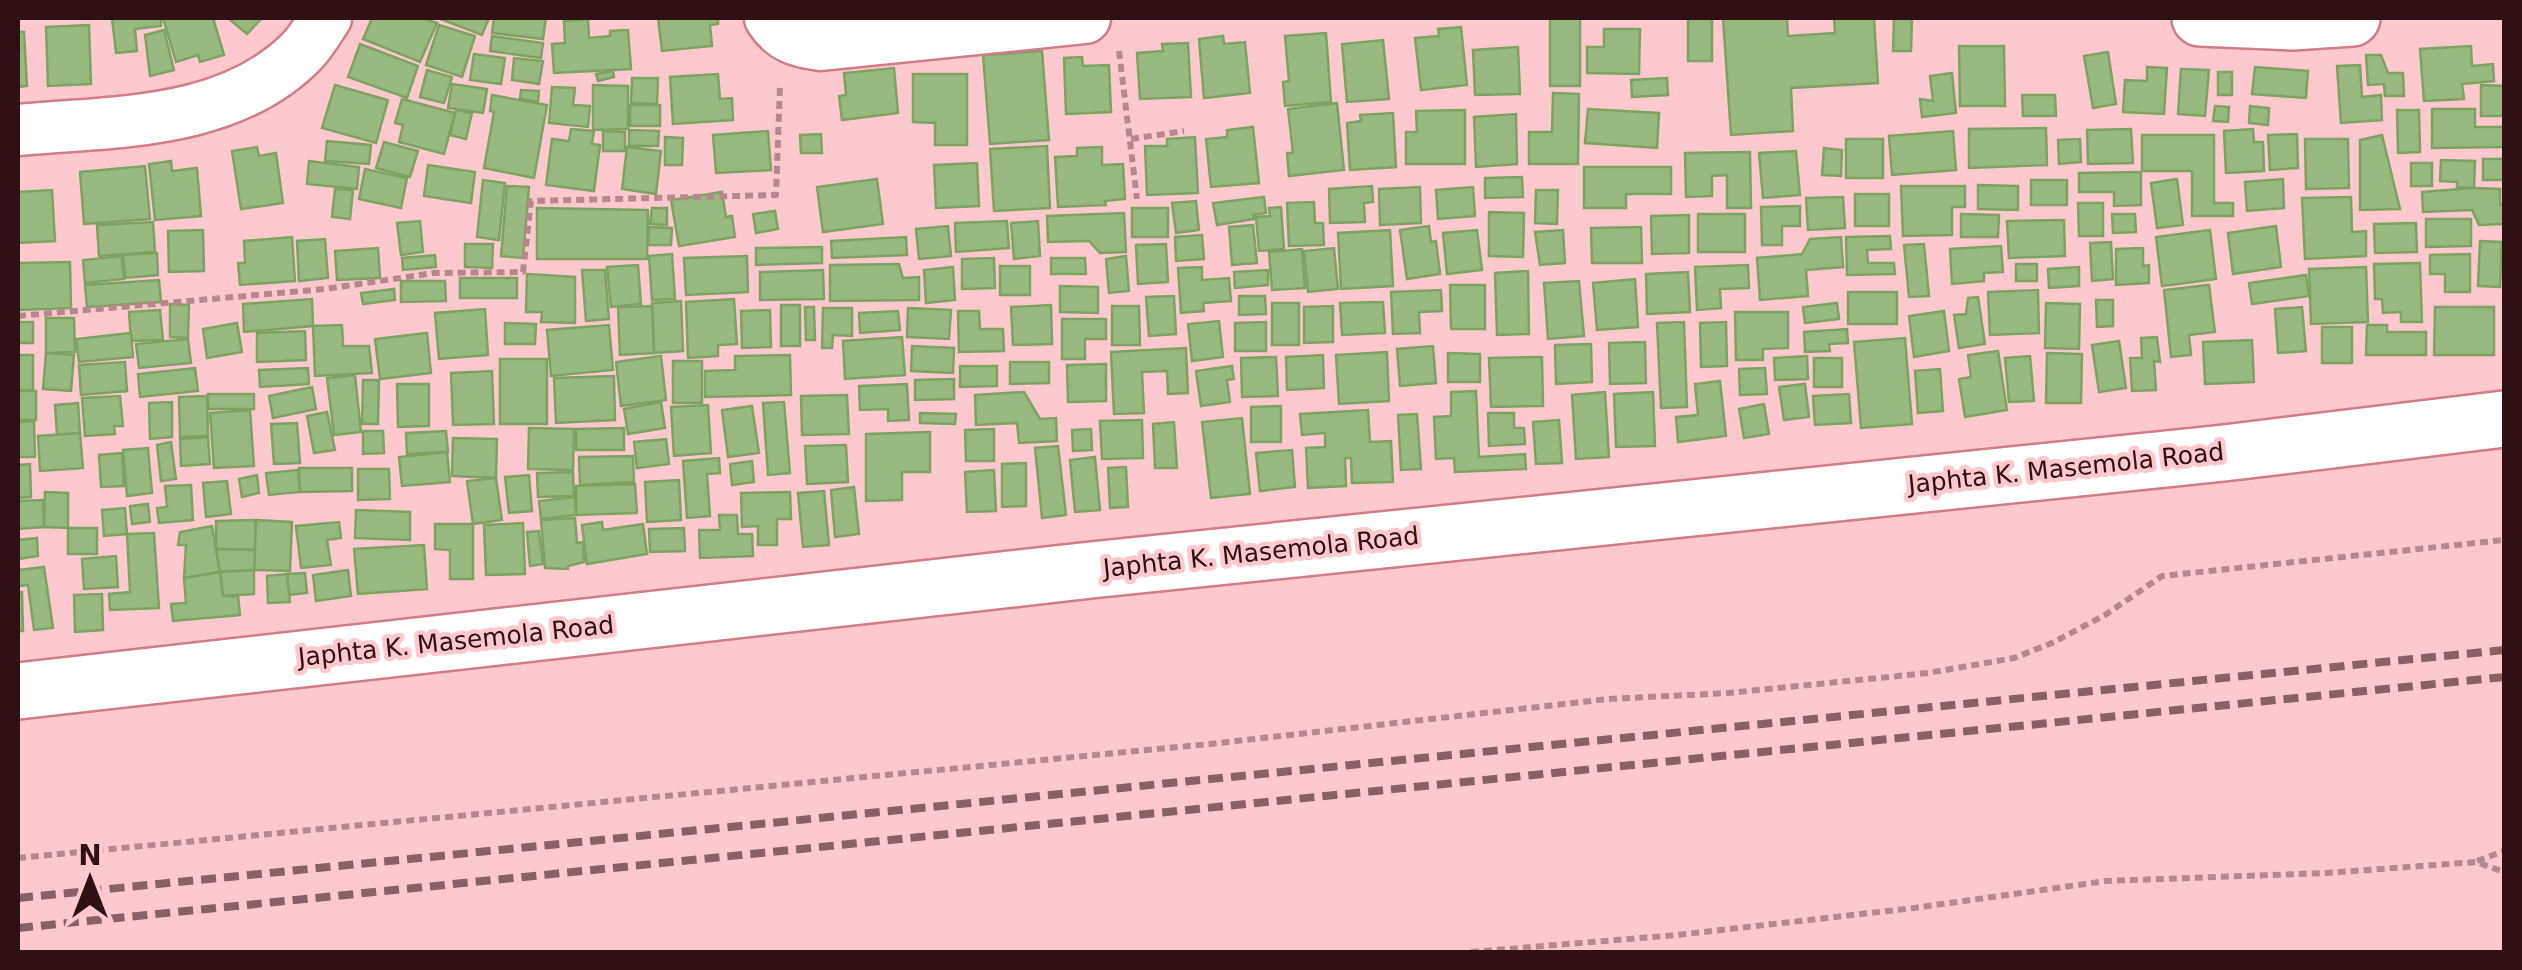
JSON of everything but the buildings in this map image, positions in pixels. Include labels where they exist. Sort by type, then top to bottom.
[{"type":"main road","points":[[2200,18],[2292,22],[2352,18]]},
{"type":"main road","name":"Japhta K. Masemola Road","points":[[18,691],[1110,568],[2224,453],[2504,418]]},
{"type":"street","points":[[18,130],[158,116],[216,105],[260,83],[303,50],[326,18]]},
{"type":"street","points":[[776,25],[797,42],[821,45],[1101,26]]},
{"type":"path","points":[[18,316],[326,289],[434,273],[523,272],[532,202],[776,195],[776,25]]},
{"type":"path","points":[[1101,26],[1131,138],[1137,199]]},
{"type":"path","points":[[1131,138],[1184,131]]},
{"type":"path","points":[[18,858],[1210,744],[1608,699],[1728,693],[1909,675],[2014,658],[2052,644],[2105,615],[2162,576],[2504,540]]},
{"type":"path","points":[[1471,952],[1756,926],[2106,882],[2476,862],[2504,851]]},
{"type":"path","points":[[2476,862],[2504,872]]},
{"type":"railway","points":[[18,898],[2504,650]]},
{"type":"railway","points":[[18,928],[2504,677]]}]
